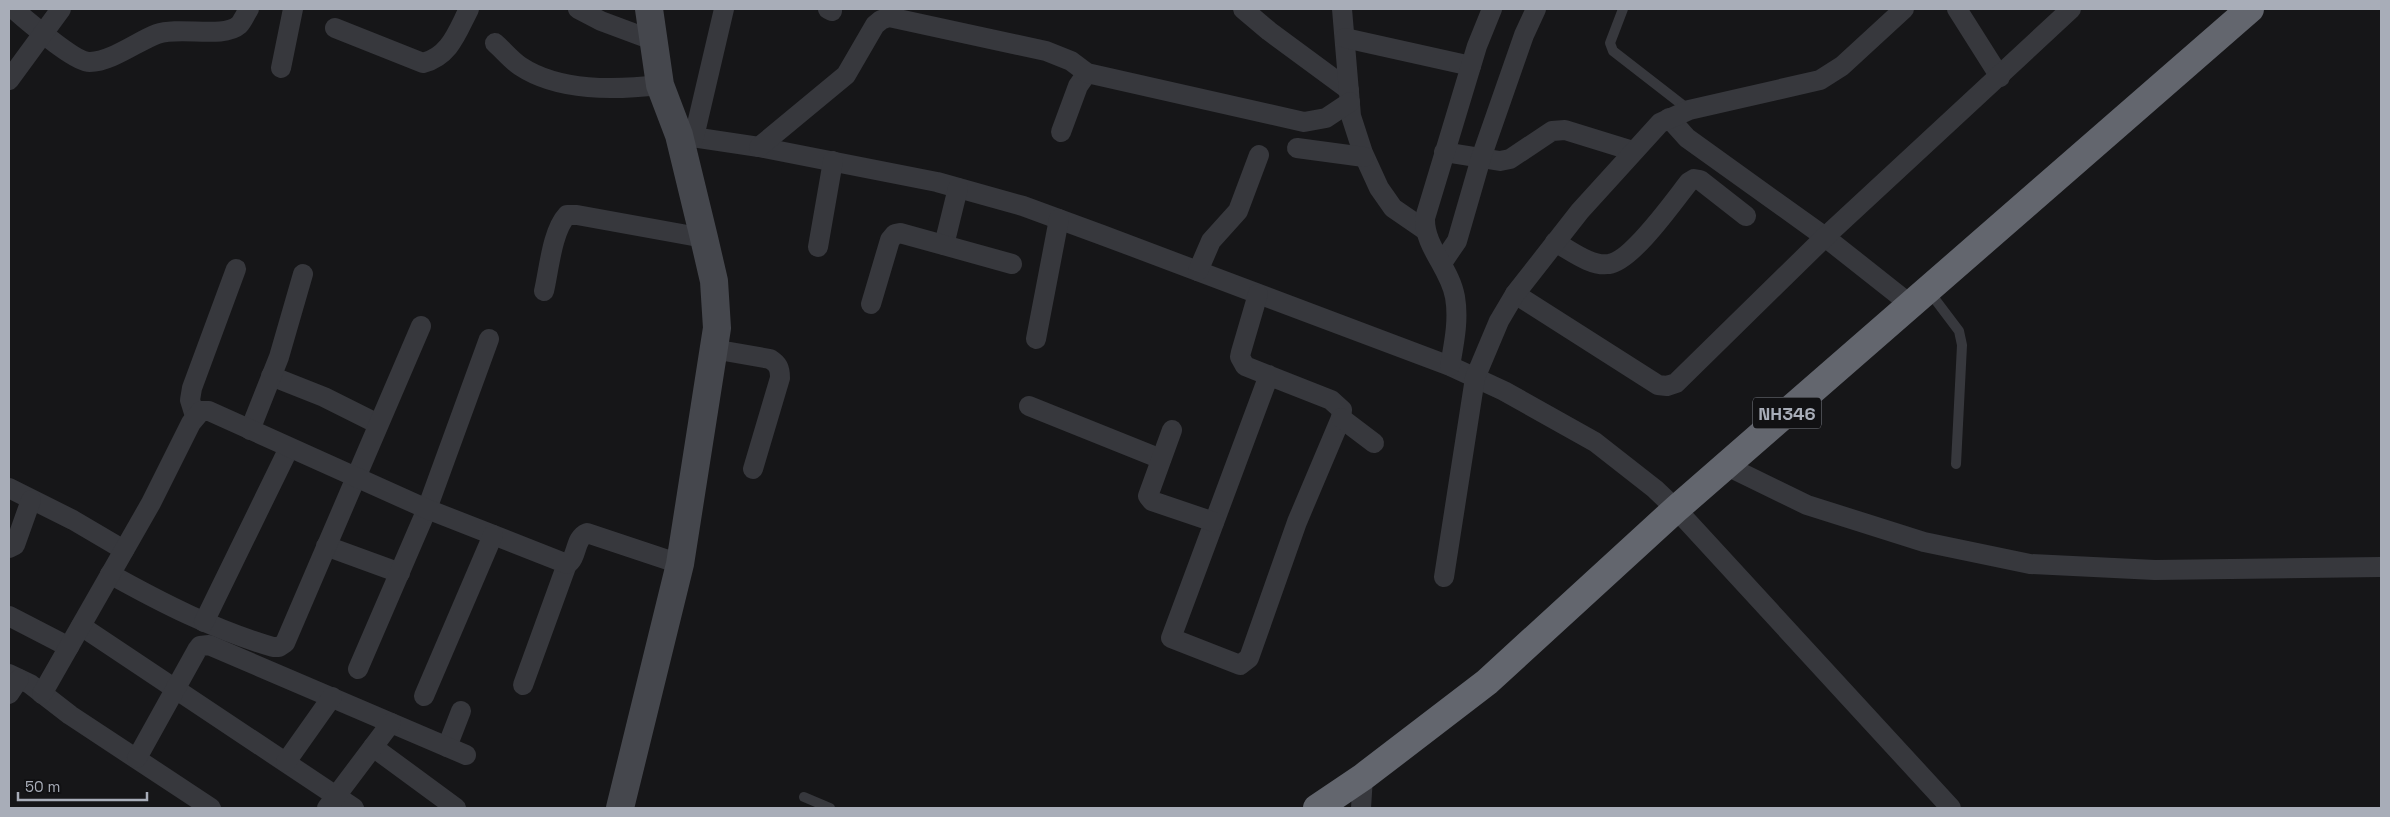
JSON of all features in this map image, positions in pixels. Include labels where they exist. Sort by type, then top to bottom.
[{"type":"highway","name":"NH346","points":[[1317,808],[1363,777],[1486,682],[1676,508],[1727,466],[2250,9]]},
{"type":"main road","points":[[620,808],[680,564],[717,328],[716,305],[686,136],[660,85],[649,9]]},
{"type":"street","points":[[13,9],[75,57],[90,62],[104,58],[159,33],[186,30],[224,32],[239,25],[249,9]]},
{"type":"street","points":[[9,80],[61,9]]},
{"type":"street","points":[[280,68],[293,9]]},
{"type":"street","points":[[335,28],[423,63],[434,60],[445,53],[469,9]]},
{"type":"street","points":[[578,9],[601,21],[652,40]]},
{"type":"street","points":[[724,9],[686,136],[760,147],[833,161],[958,188],[1023,206],[1450,366],[1540,411],[1595,442],[1676,508],[1950,808]]},
{"type":"street","points":[[1243,9],[1349,96]]},
{"type":"street","points":[[1342,9],[1351,116],[1364,157],[1379,188],[1393,208],[1424,230],[1442,263],[1455,296],[1457,330],[1450,366]]},
{"type":"street","points":[[1424,230],[1429,200],[1470,66],[1492,9]]},
{"type":"street","points":[[1442,263],[1457,242],[1481,158],[1524,35],[1536,9]]},
{"type":"street","points":[[1444,577],[1475,378],[1492,335],[1515,294],[1555,242],[1633,150],[1656,127],[1669,118],[1689,110],[1820,80],[1842,66],[1904,9]]},
{"type":"street","points":[[1957,9],[2000,77]]},
{"type":"street","points":[[1515,294],[1658,384],[1667,386],[1676,383],[1825,237],[2000,77],[2071,9]]},
{"type":"street","points":[[760,147],[846,75],[875,26],[887,13],[930,17],[1046,51],[1071,60],[1087,73],[1304,122],[1326,118],[1349,96]]},
{"type":"street","points":[[1345,38],[1470,66]]},
{"type":"street","points":[[495,42],[519,66],[538,76],[562,83],[604,87],[660,85]]},
{"type":"street","points":[[1061,132],[1078,86],[1087,73]]},
{"type":"street","points":[[1669,118],[1688,138],[1825,237],[1920,298]]},
{"type":"street","points":[[1444,152],[1500,161],[1510,158],[1552,131],[1565,130],[1633,150]]},
{"type":"street","points":[[1297,148],[1364,157]]},
{"type":"street","points":[[1198,271],[1211,241],[1238,211],[1259,156]]},
{"type":"street","points":[[818,247],[833,161]]},
{"type":"street","points":[[1555,242],[1597,264],[1609,264],[1622,259],[1652,229],[1694,179],[1700,180],[1746,216]]},
{"type":"street","points":[[944,245],[958,188]]},
{"type":"street","points":[[544,291],[557,232],[566,215],[577,215],[704,238]]},
{"type":"street","points":[[1036,339],[1059,219]]},
{"type":"street","points":[[871,304],[890,240],[895,234],[900,233],[1012,264]]},
{"type":"street","points":[[195,416],[190,400],[192,388],[236,269]]},
{"type":"street","points":[[250,430],[271,376],[303,274]]},
{"type":"street","points":[[1258,294],[1240,357],[1245,366],[1269,375],[1331,400],[1342,410],[1341,418],[1297,522],[1249,658],[1240,665],[1171,638],[1269,375]]},
{"type":"street","points":[[110,574],[156,600],[204,622],[262,644],[279,647],[285,643],[421,326]]},
{"type":"street","points":[[358,670],[428,509],[490,339]]},
{"type":"street","points":[[714,349],[770,360],[776,363],[780,370],[780,378],[753,469]]},
{"type":"street","points":[[271,376],[324,397],[378,424]]},
{"type":"street","points":[[1030,406],[1161,459]]},
{"type":"street","points":[[42,694],[124,550],[195,416],[201,411],[209,412],[428,509],[567,564]]},
{"type":"street","points":[[1341,418],[1374,444]]},
{"type":"street","points":[[1172,430],[1149,494],[1150,499],[1214,522]]},
{"type":"street","points":[[204,622],[289,448]]},
{"type":"street","points":[[1727,466],[1807,505],[1924,542],[2030,564],[2155,570],[2381,567]]},
{"type":"street","points":[[9,488],[73,520],[124,550]]},
{"type":"street","points":[[9,548],[15,545],[31,500]]},
{"type":"street","points":[[523,685],[567,564],[571,561],[581,536],[587,533],[680,564]]},
{"type":"street","points":[[424,696],[493,535]]},
{"type":"street","points":[[326,546],[400,573]]},
{"type":"street","points":[[9,616],[69,647]]},
{"type":"street","points":[[81,626],[286,762],[332,802],[354,808]]},
{"type":"street","points":[[137,758],[200,646],[209,645],[235,663],[332,697],[466,755]]},
{"type":"street","points":[[12,682],[42,694],[211,808]]},
{"type":"street","points":[[286,762],[332,697]]},
{"type":"street","points":[[447,747],[460,711]]},
{"type":"street","points":[[332,802],[391,723]]},
{"type":"street","points":[[373,747],[456,808]]},
{"type":"street","points":[[1361,808],[1363,777]]},
{"type":"lane","points":[[1623,9],[1610,43],[1613,51],[1689,110]]},
{"type":"lane","points":[[1920,298],[1959,331],[1962,345],[1956,464]]},
{"type":"lane","points":[[804,797],[830,808]]}]
